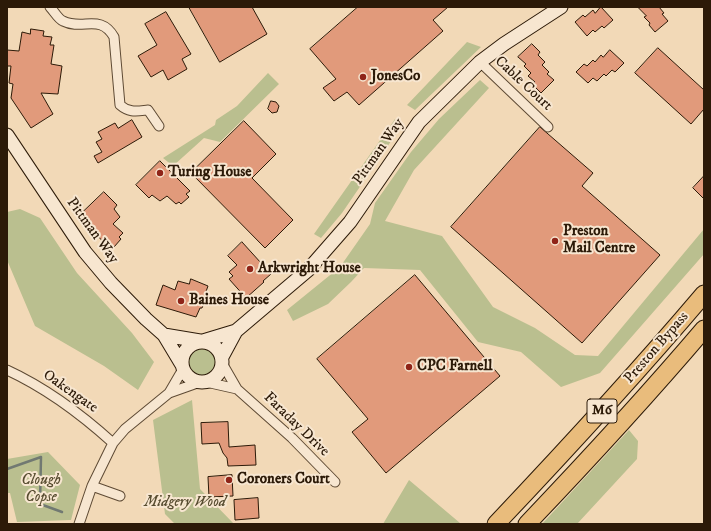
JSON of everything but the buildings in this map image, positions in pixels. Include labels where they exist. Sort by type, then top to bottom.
[{"type":"highway","name":"Preston Bypass","points":[[496,524],[644,364],[704,294]]},
{"type":"highway","name":"Preston Bypass","points":[[528,524],[666,374],[704,329]]},
{"type":"street","points":[[50,7],[61,21],[78,24],[95,23],[105,26],[110,31],[114,37],[120,104],[124,108],[132,111],[148,110],[159,126]]},
{"type":"street","name":"Pittman Way","points":[[222,360],[236,331],[308,270],[350,222],[419,122],[480,62],[559,7]]},
{"type":"street","name":"Cable Court","points":[[480,62],[548,127]]},
{"type":"street","name":"Pittman Way","points":[[7,135],[85,252],[111,283],[146,319],[164,334],[182,367]]},
{"type":"street","name":"Pittman Way","points":[[164,334],[201,341],[236,331]]},
{"type":"street","points":[[79,524],[92,486],[113,443],[125,429],[169,393],[212,379],[217,375],[221,369],[222,360],[219,351],[215,346],[210,342],[201,341],[193,343],[188,347],[184,352],[182,367],[169,393]]},
{"type":"street","name":"Faraday Drive","points":[[222,360],[237,389],[292,438],[335,482]]},
{"type":"street","points":[[182,367],[190,378],[203,382]]},
{"type":"street","name":"Oakengate","points":[[7,370],[30,380],[58,399],[98,429],[113,443]]},
{"type":"street","name":"Faraday Drive","points":[[203,382],[237,389]]},
{"type":"street","points":[[92,486],[120,496]]},
{"type":"green space","points":[[467,42],[481,47],[415,110],[407,105]]},
{"type":"green space","points":[[268,73],[279,84],[220,142],[204,138],[173,166],[163,158],[215,125],[216,120],[237,106]]},
{"type":"green space","points":[[480,80],[489,88],[414,170],[385,221],[442,236],[493,307],[535,328],[575,355],[598,356],[704,229],[704,254],[600,373],[561,387],[521,352],[478,342],[420,270],[364,268],[328,304],[293,321],[287,310],[340,267],[370,224],[375,203],[411,152],[439,119]]},
{"type":"green space","points":[[395,119],[400,128],[342,213],[321,238],[314,234]]},
{"type":"green space","points":[[20,209],[40,218],[77,273],[132,333],[154,362],[138,390],[104,366],[35,326],[7,260],[7,212]]},
{"type":"green space","points":[[202,347],[208,348],[216,356],[216,368],[208,376],[202,377],[196,376],[188,368],[187,362],[188,356],[196,348]]},
{"type":"green space","name":"Midgery Wood","points":[[192,400],[200,489],[234,524],[175,524],[165,514],[153,420]]},
{"type":"green space","points":[[629,430],[638,441],[637,459],[577,524],[542,524]]},
{"type":"green space","name":"Clough Copse","points":[[48,452],[80,485],[71,520],[17,522],[10,493],[7,493],[7,459]]},
{"type":"green space","points":[[409,480],[460,523],[383,524]]},
{"type":"waterway","points":[[7,469],[41,457],[40,504],[62,512]]},
{"type":"place","name":"JonesCo","points":[[363,77]]},
{"type":"place","name":"Turing House","points":[[160,173]]},
{"type":"place","name":"Preston Mail Centre","points":[[555,241]]},
{"type":"place","name":"Arkwright House","points":[[250,269]]},
{"type":"place","name":"Baines House","points":[[181,301]]},
{"type":"place","name":"CPC Farnell","points":[[409,367]]},
{"type":"place","name":"Coroners Court","points":[[229,480]]}]
